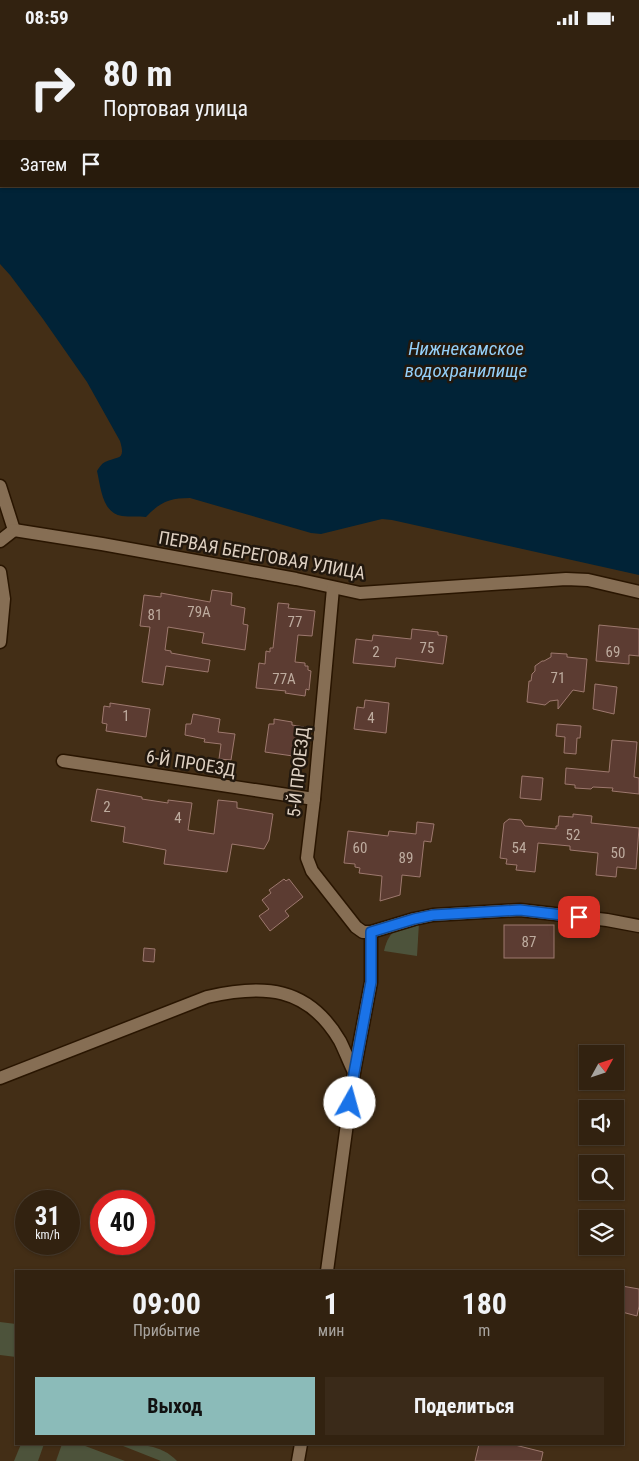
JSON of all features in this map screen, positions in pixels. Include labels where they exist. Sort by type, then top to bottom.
[{"type":"street","points":[[0,486],[14,530],[0,541]]},
{"type":"street","name":"ПЕРВАЯ БЕРЕГОВАЯ УЛИЦА","points":[[14,530],[138,550],[296,579],[360,593],[566,579],[588,580],[639,592]]},
{"type":"street","points":[[0,572],[4,599],[0,642]]},
{"type":"street","name":"5-Й ПРОЕЗД","points":[[333,588],[307,858],[312,871],[356,927],[363,932],[371,932]]},
{"type":"street","name":"6-Й ПРОЕЗД","points":[[63,761],[314,799]]},
{"type":"street","points":[[327,1270],[354,1073],[371,982],[371,932],[433,915],[520,910],[607,920],[639,926]]},
{"type":"street","points":[[0,1077],[207,997],[232,991],[250,990],[293,996],[310,1005],[328,1023],[340,1041],[354,1073]]},
{"type":"street","points":[[298,1461],[301,1445]]},
{"type":"green space","points":[[419,923],[417,956],[384,951],[389,938],[396,930]]},
{"type":"green space","points":[[0,1322],[15,1324],[15,1357],[0,1355]]},
{"type":"green space","points":[[21,1445],[44,1445],[38,1461],[14,1461]]},
{"type":"green space","points":[[62,1445],[83,1445],[125,1461],[56,1461]]},
{"type":"green space","points":[[121,1445],[142,1445],[157,1448],[171,1455],[177,1461],[161,1461]]},
{"type":"water","name":"Нижнекамское водохранилище","points":[[0,187],[639,187],[639,575],[392,520],[382,519],[321,534],[311,533],[190,498],[166,502],[146,517],[115,514],[106,505],[101,492],[97,471],[104,463],[120,457],[122,447],[120,441],[87,382],[10,275],[0,264]]},
{"type":"building","points":[[212,590],[232,593],[231,605],[245,608],[243,624],[248,625],[245,650],[202,643],[204,633],[168,627],[165,650],[171,651],[171,653],[210,660],[208,672],[166,666],[163,685],[142,682],[150,627],[140,626],[144,595],[161,597],[161,593],[210,602]]},
{"type":"building","points":[[278,603],[289,604],[288,608],[315,611],[312,636],[298,635],[295,662],[305,663],[305,666],[308,666],[308,670],[311,671],[309,690],[306,689],[305,696],[285,693],[286,691],[256,688],[259,663],[265,664],[266,651],[270,652],[270,648],[273,648]]},
{"type":"building","points":[[599,625],[639,629],[639,656],[629,655],[629,664],[596,661]]},
{"type":"building","points":[[412,629],[438,632],[438,635],[447,636],[443,664],[396,658],[395,667],[353,663],[356,639],[372,641],[373,635],[411,639]]},
{"type":"building","points":[[551,653],[567,654],[567,657],[587,659],[584,692],[573,690],[558,709],[558,700],[550,701],[545,705],[527,702],[529,681],[531,681],[532,674],[535,671],[535,666],[551,657]]},
{"type":"building","points":[[595,684],[617,687],[614,714],[593,709]]},
{"type":"building","points":[[365,700],[389,703],[386,733],[354,729],[357,707],[364,708]]},
{"type":"building","points":[[110,703],[150,709],[146,737],[106,731],[107,724],[102,723],[104,706],[110,707]]},
{"type":"building","points":[[193,714],[220,719],[218,732],[235,734],[231,760],[219,759],[221,744],[204,742],[205,739],[185,735],[186,724],[191,724]]},
{"type":"building","points":[[274,719],[292,722],[292,725],[304,727],[300,757],[265,752],[269,724],[274,724]]},
{"type":"building","points":[[557,724],[581,726],[580,738],[577,738],[576,754],[564,753],[565,737],[556,736]]},
{"type":"building","points":[[612,740],[637,742],[634,777],[639,778],[639,794],[612,791],[613,788],[575,788],[575,785],[565,784],[566,768],[609,772]]},
{"type":"building","points":[[522,776],[543,778],[541,800],[520,798]]},
{"type":"building","points":[[97,789],[168,803],[168,800],[192,803],[188,830],[214,834],[218,800],[237,802],[237,808],[273,814],[269,840],[264,849],[232,844],[227,872],[164,864],[166,850],[123,842],[125,827],[91,821]]},
{"type":"building","points":[[573,814],[592,816],[591,823],[639,828],[636,869],[617,867],[616,877],[596,875],[598,853],[570,850],[570,846],[538,843],[535,872],[516,870],[517,865],[506,864],[507,859],[500,858],[504,823],[509,819],[521,820],[525,826],[556,829],[559,816],[573,817]]},
{"type":"building","points":[[417,822],[434,824],[431,842],[424,841],[420,877],[402,875],[400,895],[380,901],[382,876],[359,873],[360,868],[355,867],[355,864],[344,863],[348,831],[388,836],[389,831],[416,834]]},
{"type":"building","points":[[284,879],[286,881],[289,879],[303,897],[285,911],[289,916],[270,931],[259,916],[269,909],[262,900],[271,893],[269,890]]},
{"type":"building","points":[[504,925],[554,925],[554,958],[504,958]]},
{"type":"building","points":[[144,948],[155,949],[154,962],[143,961]]},
{"type":"building","points":[[624,1286],[639,1289],[637,1316],[624,1313]]},
{"type":"building","points":[[479,1445],[515,1445],[543,1452],[541,1461],[475,1461]]},
{"type":"route","points":[[350,1103],[371,982],[371,932],[433,915],[520,910],[579,917]]}]
